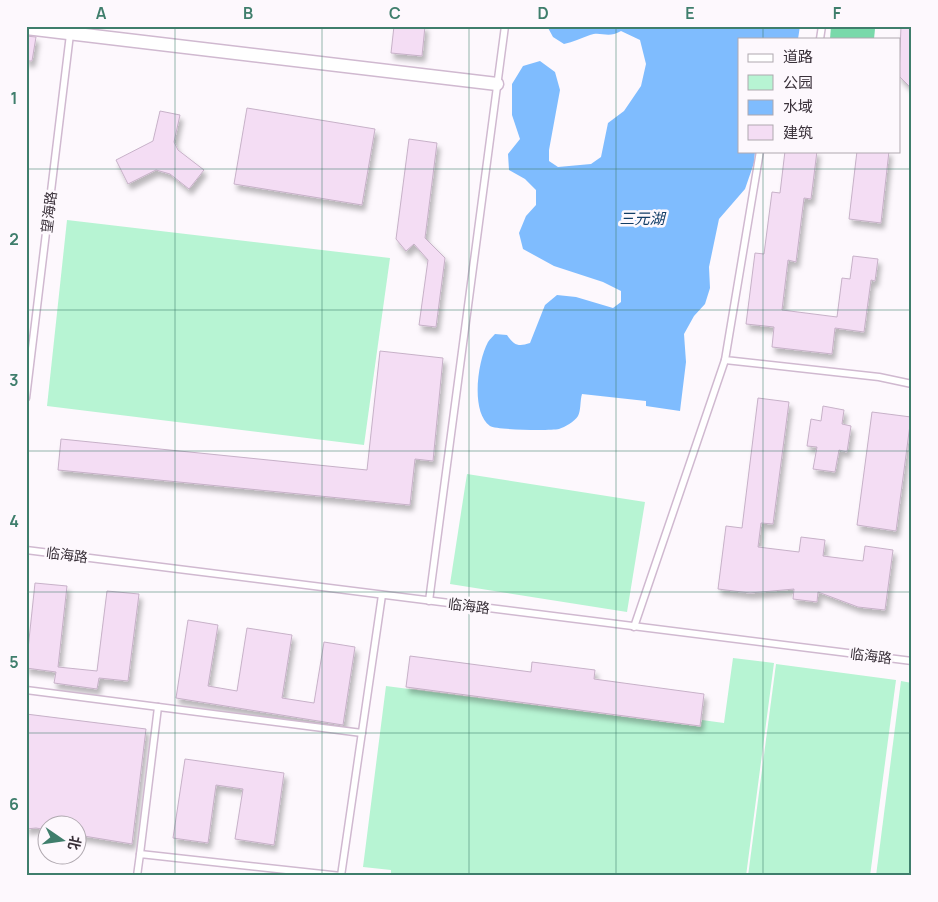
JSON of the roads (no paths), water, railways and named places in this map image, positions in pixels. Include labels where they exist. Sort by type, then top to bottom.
[{"type":"street","points":[[26,28],[71,30],[497,84]]},
{"type":"lane","points":[[429,601],[505,26]]},
{"type":"lane","name":"望海路","points":[[26,398],[28,365],[71,30]]},
{"type":"lane","points":[[634,627],[725,360],[760,152]]},
{"type":"lane","points":[[725,360],[879,377],[912,384]]},
{"type":"lane","name":"临海路","points":[[26,550],[912,661]]},
{"type":"lane","points":[[140,854],[341,876],[382,595]]},
{"type":"lane","points":[[26,690],[362,733]]},
{"type":"lane","points":[[137,876],[158,707]]},
{"type":"water","name":"三元湖","points":[[547,26],[800,26],[798,38],[738,38],[738,152],[755,152],[754,163],[745,189],[719,219],[709,267],[710,288],[705,304],[694,316],[684,334],[686,362],[680,411],[646,406],[646,401],[582,394],[579,414],[567,426],[554,430],[535,430],[490,426],[480,410],[478,386],[481,361],[488,342],[495,334],[507,335],[517,344],[530,343],[545,305],[557,295],[576,297],[613,308],[621,302],[621,291],[603,282],[554,266],[523,249],[519,233],[526,216],[536,205],[536,190],[525,179],[509,170],[508,154],[520,139],[512,115],[512,84],[523,66],[540,61],[555,72],[560,90],[549,150],[549,161],[558,167],[591,164],[601,157],[608,123],[624,111],[641,86],[646,64],[640,40],[621,31],[608,35],[594,34],[564,44],[553,37]]}]
